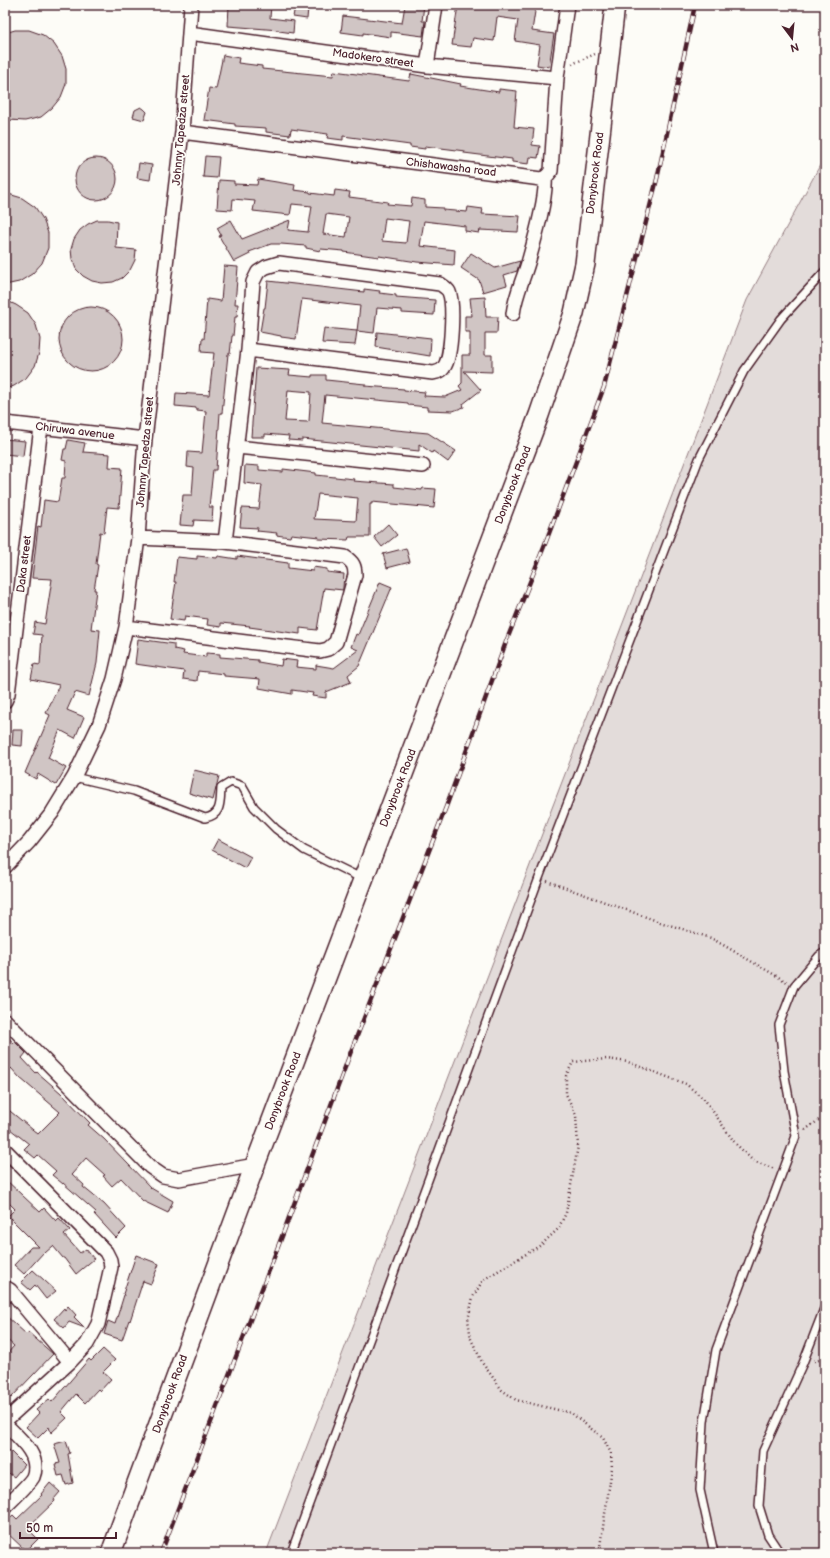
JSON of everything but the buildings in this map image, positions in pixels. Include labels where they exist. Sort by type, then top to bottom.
[{"type":"street","name":"Johnny Tapedza street","points":[[5,867],[30,842],[52,813],[74,777],[101,718],[114,679],[126,627],[138,538],[145,439],[182,132],[191,5]]},
{"type":"street","points":[[427,66],[436,5]]},
{"type":"street","points":[[513,314],[514,303],[528,263],[541,210],[546,185],[545,178],[551,170],[557,78],[567,5]]},
{"type":"street","name":"Donybrook Road","points":[[111,1553],[255,1165],[539,415],[574,313],[585,264],[615,5]]},
{"type":"street","name":"Madokero street","points":[[189,33],[427,66],[557,78]]},
{"type":"street","name":"Chishawasha road","points":[[182,132],[541,179],[545,178]]},
{"type":"street","points":[[225,542],[248,350],[253,282],[258,272],[266,267],[279,263],[440,284],[449,291],[452,329],[447,362],[444,367],[434,373],[248,350]]},
{"type":"street","name":"Chiruwa avenue","points":[[5,423],[145,439]]},
{"type":"street","name":"Daka street","points":[[5,701],[8,694],[41,427]]},
{"type":"street","points":[[237,447],[423,466]]},
{"type":"street","points":[[126,627],[320,651],[332,646],[336,642],[355,575],[355,568],[352,561],[345,557],[225,542],[138,538]]},
{"type":"street","points":[[5,1020],[150,1167],[163,1176],[179,1179],[255,1165]]},
{"type":"street","points":[[5,1150],[106,1252],[110,1260],[111,1267],[98,1324],[87,1344],[5,1423],[28,1448],[35,1462],[33,1477],[5,1507]]},
{"type":"street","points":[[5,1287],[10,1290],[70,1362]]},
{"type":"lane","points":[[291,1553],[539,878],[699,459],[744,371],[781,319],[825,271]]},
{"type":"lane","points":[[74,777],[134,791],[205,818],[212,816],[219,810],[222,788],[232,782],[242,786],[254,807],[276,829],[304,850],[363,879]]},
{"type":"lane","points":[[714,1553],[700,1490],[704,1422],[716,1350],[796,1136],[784,1071],[779,1025],[794,986],[819,956],[825,952]]},
{"type":"lane","points":[[780,1553],[768,1535],[759,1506],[763,1451],[803,1363],[825,1306]]},
{"type":"path","points":[[557,78],[572,64],[583,58],[610,48]]},
{"type":"path","points":[[539,878],[660,922],[711,938],[794,986]]},
{"type":"path","points":[[598,1553],[612,1468],[611,1453],[603,1438],[571,1413],[516,1400],[502,1390],[483,1364],[471,1339],[468,1320],[473,1297],[483,1280],[541,1245],[558,1229],[566,1213],[578,1146],[576,1115],[566,1094],[566,1076],[573,1062],[607,1059],[628,1062],[686,1084],[705,1100],[734,1143],[753,1161],[782,1172]]},
{"type":"path","points":[[796,1136],[823,1117],[825,1110]]},
{"type":"shaded area","points":[[825,156],[825,1553],[266,1553],[747,300]]},
{"type":"railway","points":[[161,1553],[350,1054],[446,807],[506,642],[545,544],[604,387],[657,179],[695,5]]}]
